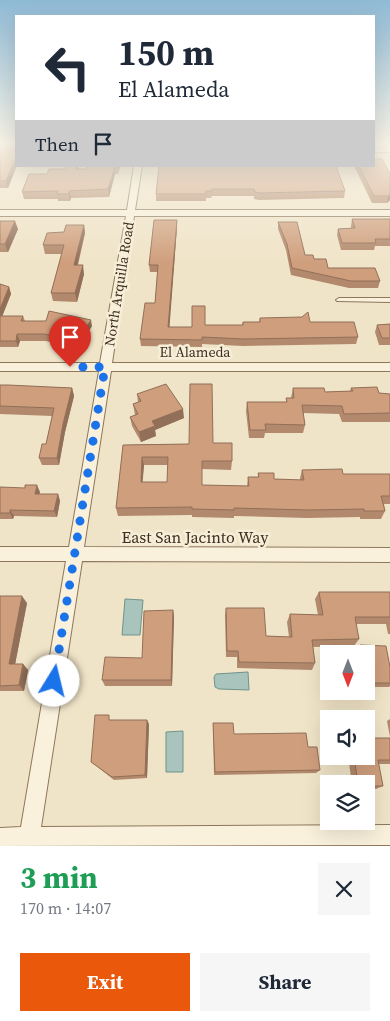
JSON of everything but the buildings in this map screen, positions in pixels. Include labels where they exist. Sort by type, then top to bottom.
[{"type":"street","name":"North Arquilla Road","points":[[29,842],[135,184]]},
{"type":"street","points":[[0,213],[390,213]]},
{"type":"street","name":"El Alameda","points":[[0,367],[390,367]]},
{"type":"street","name":"East San Jacinto Way","points":[[0,554],[390,555]]},
{"type":"street","points":[[0,838],[29,842],[390,835]]},
{"type":"lane","points":[[338,300],[390,300]]},
{"type":"water","points":[[125,599],[143,600],[140,635],[122,635]]},
{"type":"water","points":[[248,672],[249,690],[219,689],[215,687],[214,677],[216,674]]},
{"type":"water","points":[[183,731],[183,772],[166,772],[166,732]]},
{"type":"route","points":[[54,681],[105,367],[70,367]]}]
